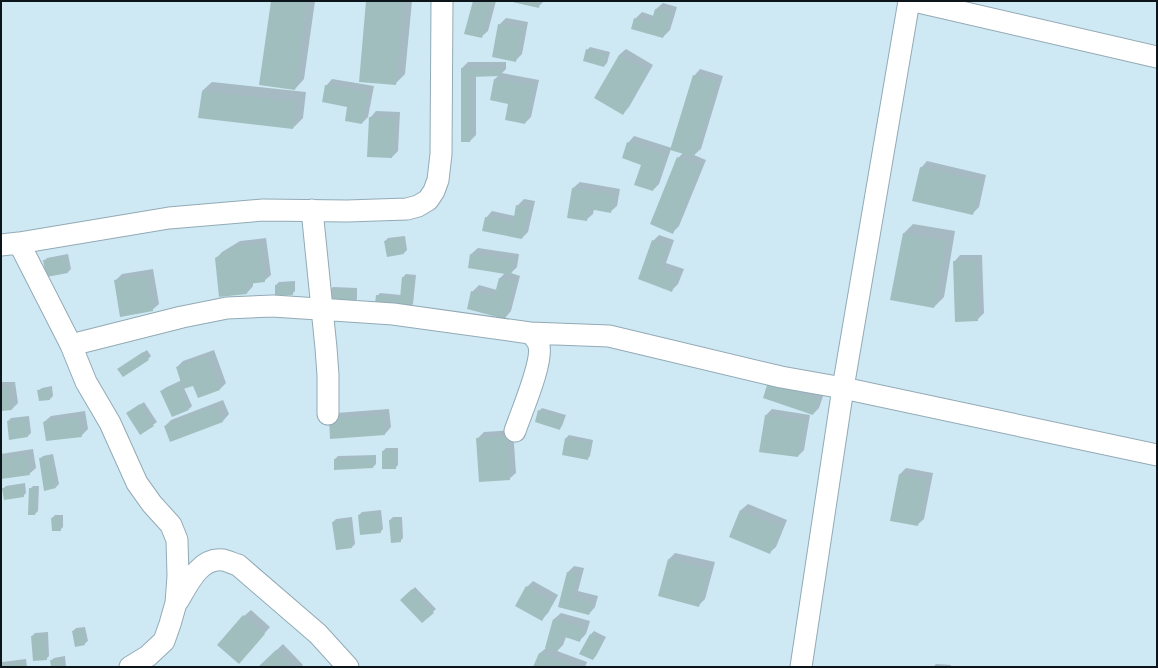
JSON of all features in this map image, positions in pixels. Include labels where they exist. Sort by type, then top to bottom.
[{"type":"street","points":[[130,667],[148,661],[164,641],[176,603],[178,576],[177,540],[171,525],[152,504],[137,483],[110,423],[86,382],[71,345],[10,244],[169,218],[264,210],[347,211],[407,209],[418,206],[428,200],[434,191],[438,180],[441,154],[442,1]]},
{"type":"street","points":[[801,667],[843,388],[909,1]]},
{"type":"street","points":[[914,1],[1157,57]]},
{"type":"street","points":[[312,210],[328,375],[328,414]]},
{"type":"street","points":[[71,345],[182,317],[227,308],[272,306],[321,308],[393,314],[530,333],[609,336],[781,377],[843,388],[1157,454]]},
{"type":"street","points":[[515,431],[539,360],[539,346],[535,337],[530,333]]},
{"type":"street","points":[[176,603],[195,572],[210,562],[223,560],[238,565],[318,634],[348,667]]},
{"type":"building","points":[[271,1],[307,1],[295,90],[259,85]]},
{"type":"building","points":[[366,1],[403,1],[396,85],[359,82]]},
{"type":"building","points":[[473,1],[491,2],[482,38],[464,34]]},
{"type":"building","points":[[508,1],[540,1],[539,8]]},
{"type":"building","points":[[655,9],[671,13],[663,38],[631,29],[634,18],[651,23]]},
{"type":"building","points":[[498,24],[522,28],[516,62],[492,57]]},
{"type":"building","points":[[586,49],[607,55],[604,67],[583,61]]},
{"type":"building","points":[[619,55],[648,71],[623,115],[594,98]]},
{"type":"building","points":[[461,68],[500,68],[500,76],[470,77],[470,142],[461,142]]},
{"type":"building","points":[[693,75],[717,82],[694,157],[670,150]]},
{"type":"building","points":[[494,79],[533,86],[525,124],[505,120],[508,104],[490,100]]},
{"type":"building","points":[[325,85],[368,92],[362,124],[345,121],[347,107],[322,102]]},
{"type":"building","points":[[202,91],[297,102],[293,129],[198,118]]},
{"type":"building","points":[[369,117],[394,118],[392,158],[367,157]]},
{"type":"building","points":[[627,142],[665,155],[653,191],[634,185],[641,165],[622,158]]},
{"type":"building","points":[[677,157],[700,166],[673,234],[650,224]]},
{"type":"building","points":[[920,167],[980,181],[973,215],[912,201]]},
{"type":"building","points":[[572,188],[614,195],[611,213],[589,209],[587,221],[567,218]]},
{"type":"building","points":[[516,205],[529,208],[522,239],[482,231],[485,217],[513,223]]},
{"type":"building","points":[[903,233],[946,241],[934,308],[890,300]]},
{"type":"building","points":[[402,238],[404,254],[387,257],[384,241]]},
{"type":"building","points":[[652,240],[668,246],[660,269],[678,275],[672,292],[638,279]]},
{"type":"building","points":[[260,244],[265,282],[246,284],[247,294],[219,297],[215,258],[233,247]]},
{"type":"building","points":[[470,254],[513,260],[511,275],[468,268]]},
{"type":"building","points":[[66,257],[68,273],[46,277],[43,260]]},
{"type":"building","points":[[953,261],[976,261],[978,321],[955,322]]},
{"type":"building","points":[[147,275],[153,311],[120,317],[114,280]]},
{"type":"building","points":[[402,277],[414,278],[410,308],[375,304],[376,295],[400,298]]},
{"type":"building","points":[[499,278],[514,282],[505,319],[467,309],[471,291],[494,297]]},
{"type":"building","points":[[292,283],[293,295],[275,296],[275,285]]},
{"type":"building","points":[[329,289],[355,290],[354,303],[328,302]]},
{"type":"building","points":[[143,352],[149,360],[123,377],[117,369]]},
{"type":"building","points":[[208,356],[220,390],[198,398],[193,386],[183,389],[176,367]]},
{"type":"building","points":[[768,382],[818,399],[813,415],[763,398]]},
{"type":"building","points":[[177,383],[189,410],[172,417],[160,391]]},
{"type":"building","points":[[1,388],[9,388],[12,410],[1,411]]},
{"type":"building","points":[[49,389],[50,400],[39,401],[37,390]]},
{"type":"building","points":[[140,404],[154,426],[140,435],[126,413]]},
{"type":"building","points":[[217,406],[223,422],[170,442],[164,426]]},
{"type":"building","points":[[538,410],[563,418],[560,430],[535,422]]},
{"type":"building","points":[[383,415],[385,435],[330,439],[329,419]]},
{"type":"building","points":[[765,415],[804,421],[798,457],[759,452]]},
{"type":"building","points":[[79,417],[82,437],[46,441],[43,422]]},
{"type":"building","points":[[26,418],[28,437],[9,440],[7,421]]},
{"type":"building","points":[[507,436],[510,480],[479,482],[476,438]]},
{"type":"building","points":[[565,438],[591,443],[588,460],[562,455]]},
{"type":"building","points":[[382,451],[396,451],[396,469],[382,469]]},
{"type":"building","points":[[27,455],[30,475],[1,479],[1,459]]},
{"type":"building","points":[[50,456],[56,488],[44,491],[39,458]]},
{"type":"building","points":[[373,457],[373,468],[334,470],[334,459]]},
{"type":"building","points":[[899,474],[927,479],[918,526],[890,521]]},
{"type":"building","points":[[22,486],[24,497],[4,500],[2,488]]},
{"type":"building","points":[[29,488],[36,488],[35,515],[28,515]]},
{"type":"building","points":[[740,510],[781,527],[770,554],[729,537]]},
{"type":"building","points":[[378,512],[381,533],[360,535],[358,515]]},
{"type":"building","points":[[60,517],[61,531],[52,531],[51,518]]},
{"type":"building","points":[[399,519],[401,542],[391,543],[389,520]]},
{"type":"building","points":[[349,520],[352,548],[336,550],[332,522]]},
{"type":"building","points":[[668,559],[709,569],[699,607],[658,596]]},
{"type":"building","points":[[567,572],[578,574],[572,597],[592,603],[589,615],[558,607]]},
{"type":"building","points":[[526,586],[553,602],[542,621],[515,606]]},
{"type":"building","points":[[412,589],[434,613],[422,623],[400,600]]},
{"type":"building","points":[[243,615],[265,634],[239,664],[217,645]]},
{"type":"building","points":[[553,619],[584,628],[580,642],[562,636],[557,652],[545,648]]},
{"type":"building","points":[[82,629],[85,645],[75,647],[72,631]]},
{"type":"building","points":[[590,634],[603,641],[593,660],[579,654]]},
{"type":"building","points":[[45,635],[47,660],[33,661],[31,636]]},
{"type":"building","points":[[276,650],[293,667],[258,667]]},
{"type":"building","points":[[539,653],[576,667],[533,667]]},
{"type":"building","points":[[62,659],[63,667],[51,667],[50,660]]},
{"type":"building","points":[[23,661],[24,667],[1,667],[1,665]]}]
